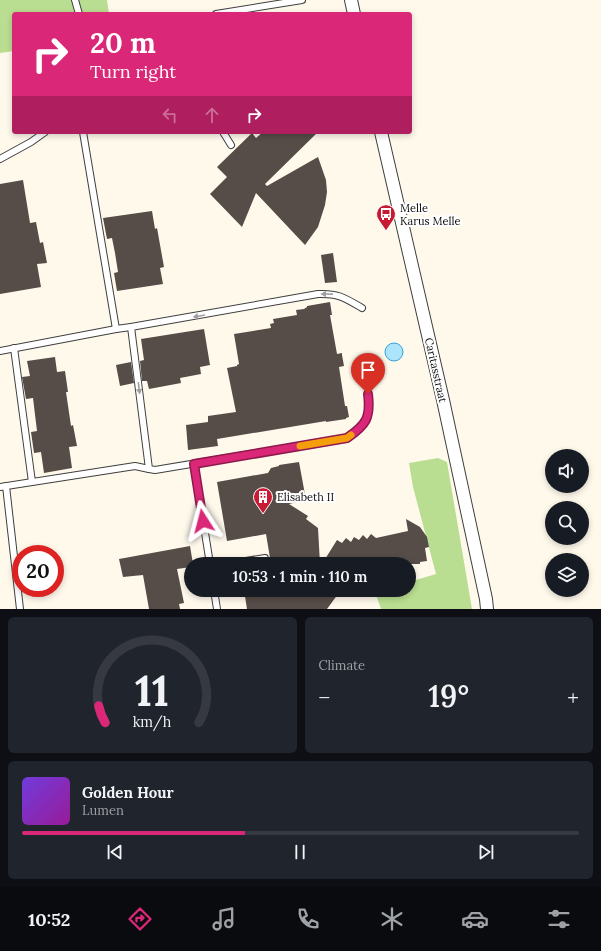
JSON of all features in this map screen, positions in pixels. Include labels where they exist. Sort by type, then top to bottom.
[{"type":"street","points":[[351,0],[354,12]]},
{"type":"street","name":"Caritasstraat","points":[[381,134],[443,400],[487,609]]},
{"type":"lane","points":[[75,0],[78,12]]},
{"type":"lane","points":[[228,12],[302,0]]},
{"type":"lane","points":[[0,159],[42,134]]},
{"type":"lane","points":[[82,134],[116,329]]},
{"type":"lane","points":[[224,134],[231,145]]},
{"type":"lane","points":[[0,351],[318,294],[332,293],[347,299],[362,308]]},
{"type":"lane","points":[[131,328],[149,469]]},
{"type":"lane","points":[[14,348],[32,482]]},
{"type":"lane","points":[[20,609],[3,487],[135,466],[155,470],[347,438],[360,430],[367,418],[370,409],[368,394]]},
{"type":"lane","points":[[194,464],[209,557]]},
{"type":"lane","points":[[215,597],[217,609]]},
{"type":"green space","points":[[0,0],[107,0],[109,12],[12,12],[12,51],[0,53]]},
{"type":"green space","points":[[438,458],[447,462],[472,609],[381,609],[377,597],[416,597],[416,580],[436,574],[413,487],[409,463]]},
{"type":"water","points":[[394,343],[400,346],[403,352],[400,358],[394,361],[388,358],[385,352],[388,346]]},
{"type":"building","points":[[251,134],[256,138],[261,134],[316,134],[265,184],[267,186],[318,157],[326,180],[327,192],[325,205],[318,227],[305,245],[256,193],[242,227],[210,194],[227,177],[217,167]]},
{"type":"building","points":[[23,180],[30,223],[36,222],[40,243],[43,242],[47,263],[37,264],[41,287],[0,294],[0,184]]},
{"type":"building","points":[[152,211],[155,229],[157,228],[164,267],[160,268],[163,284],[117,291],[114,273],[118,272],[115,253],[112,238],[107,239],[103,218]]},
{"type":"building","points":[[333,253],[337,282],[325,283],[321,255]]},
{"type":"building","points":[[330,302],[332,315],[330,315],[337,354],[342,353],[344,366],[339,367],[345,406],[347,406],[349,417],[346,419],[217,439],[218,446],[188,450],[186,425],[208,422],[208,416],[236,412],[227,368],[237,366],[239,364],[234,334],[271,328],[270,324],[274,323],[273,319],[297,315],[296,310],[304,309],[307,306]]},
{"type":"building","points":[[204,329],[210,365],[200,367],[201,374],[180,378],[181,383],[149,389],[147,381],[142,381],[140,361],[144,360],[141,339]]},
{"type":"building","points":[[55,357],[57,372],[65,371],[68,392],[66,392],[71,426],[73,425],[77,446],[69,447],[72,468],[44,473],[41,452],[34,453],[31,432],[37,431],[33,398],[26,399],[22,377],[30,376],[27,361]]},
{"type":"building","points":[[131,362],[134,383],[120,386],[116,365]]},
{"type":"building","name":"Elisabeth II","points":[[299,462],[306,500],[289,504],[308,516],[306,519],[318,528],[320,557],[270,557],[266,534],[227,541],[217,482],[268,473],[271,468],[279,465]]},
{"type":"building","points":[[406,519],[420,527],[427,537],[429,547],[425,548],[427,561],[416,564],[416,557],[326,557],[337,540],[342,543],[346,538],[351,542],[354,537],[359,540],[363,535],[367,539],[371,534],[376,538],[408,531]]},
{"type":"building","points":[[190,546],[192,557],[184,557],[184,568],[177,569],[184,603],[179,604],[180,609],[149,609],[143,575],[123,577],[119,559]]},
{"type":"building","points":[[245,597],[336,597],[327,609],[247,609]]},
{"type":"slow traffic","points":[[300,446],[347,438],[351,435]]},
{"type":"place","name":"Melle Karus Melle","points":[[386,231]]},
{"type":"place","name":"Elisabeth II","points":[[263,514]]},
{"type":"route","points":[[203,521],[194,464],[347,438],[360,430],[367,418],[370,409],[368,394]]}]
